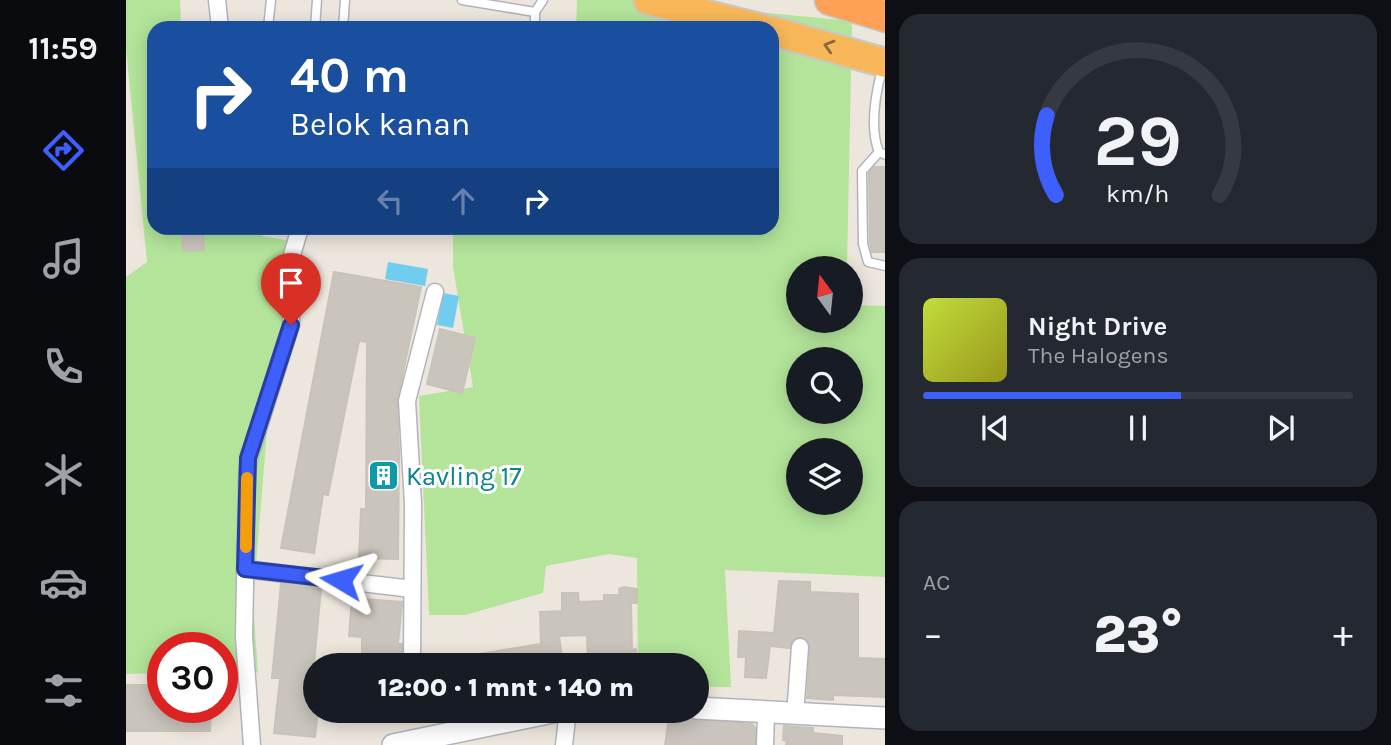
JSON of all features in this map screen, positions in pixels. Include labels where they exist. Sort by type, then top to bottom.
[{"type":"highway","points":[[648,0],[732,21]]},
{"type":"highway","points":[[830,0],[885,16]]},
{"type":"highway","points":[[779,33],[885,62]]},
{"type":"street","points":[[217,0],[219,21]]},
{"type":"street","points":[[253,745],[244,637],[248,458],[291,325],[292,255],[298,235]]},
{"type":"street","points":[[412,653],[413,503],[407,401],[435,292]]},
{"type":"street","points":[[245,569],[412,589]]},
{"type":"street","points":[[795,715],[800,647]]},
{"type":"street","points":[[709,709],[885,718]]},
{"type":"street","points":[[765,745],[766,714]]},
{"type":"street","points":[[393,745],[499,723]]},
{"type":"street","points":[[564,745],[567,723]]},
{"type":"lane","points":[[269,21],[271,0]]},
{"type":"lane","points":[[315,21],[317,0]]},
{"type":"lane","points":[[344,21],[345,0]]},
{"type":"lane","points":[[462,0],[535,12]]},
{"type":"lane","points":[[535,21],[535,12],[543,0]]},
{"type":"lane","points":[[885,62],[878,84],[875,143],[882,154],[862,171],[863,244],[868,262],[885,266]]},
{"type":"green space","points":[[126,0],[180,0],[181,21],[147,21],[147,235],[262,235],[291,241],[300,301],[268,418],[253,602],[258,672],[238,672],[238,632],[147,632],[147,673],[126,674],[126,277],[147,262],[126,49]]},
{"type":"green space","points":[[577,0],[628,0],[852,21],[847,256],[786,256],[786,333],[863,333],[863,305],[885,306],[885,577],[725,570],[731,687],[709,687],[709,653],[638,653],[637,558],[609,554],[546,566],[543,593],[465,615],[429,615],[419,396],[473,387],[453,267],[453,235],[779,235],[779,21],[576,21]]},
{"type":"water","points":[[388,262],[428,269],[425,286],[385,279]]},
{"type":"water","points":[[443,293],[459,296],[453,328],[437,325]]},
{"type":"building","points":[[874,167],[885,167],[885,252],[872,252],[870,243],[869,173]]},
{"type":"building","points":[[182,235],[203,235],[204,250],[183,251]]},
{"type":"building","points":[[334,272],[421,287],[397,401],[398,559],[359,558],[361,509],[366,509],[367,342],[359,341],[328,495],[323,494],[314,553],[281,548]]},
{"type":"building","points":[[440,329],[475,338],[462,393],[427,384]]},
{"type":"building","points":[[779,581],[810,582],[810,592],[858,594],[858,658],[885,659],[885,697],[833,695],[833,700],[807,698],[810,647],[801,637],[792,641],[789,648],[770,646],[766,678],[745,677],[746,657],[738,657],[739,631],[774,633]]},
{"type":"building","points":[[281,584],[321,589],[315,653],[303,653],[303,723],[317,723],[315,737],[274,733],[280,678],[272,678]]},
{"type":"building","points":[[619,589],[637,589],[637,603],[631,603],[632,650],[636,649],[636,653],[588,653],[587,635],[559,636],[561,653],[485,653],[541,644],[540,612],[562,611],[562,593],[578,593],[579,602],[604,601],[604,595],[620,595]]},
{"type":"building","points":[[352,598],[402,602],[398,644],[402,644],[402,653],[362,653],[362,637],[349,636]]},
{"type":"building","points":[[126,685],[147,685],[147,723],[210,723],[210,731],[126,731]]},
{"type":"building","points":[[709,720],[752,724],[755,728],[755,745],[665,745],[668,723],[709,723]]},
{"type":"building","points":[[784,726],[813,728],[813,733],[842,736],[842,745],[786,745],[787,741],[783,740]]},
{"type":"slow traffic","points":[[246,547],[247,478]]},
{"type":"place","name":"Kavling 17","points":[[383,476]]},
{"type":"route","points":[[291,325],[248,458],[245,569],[341,580]]}]
